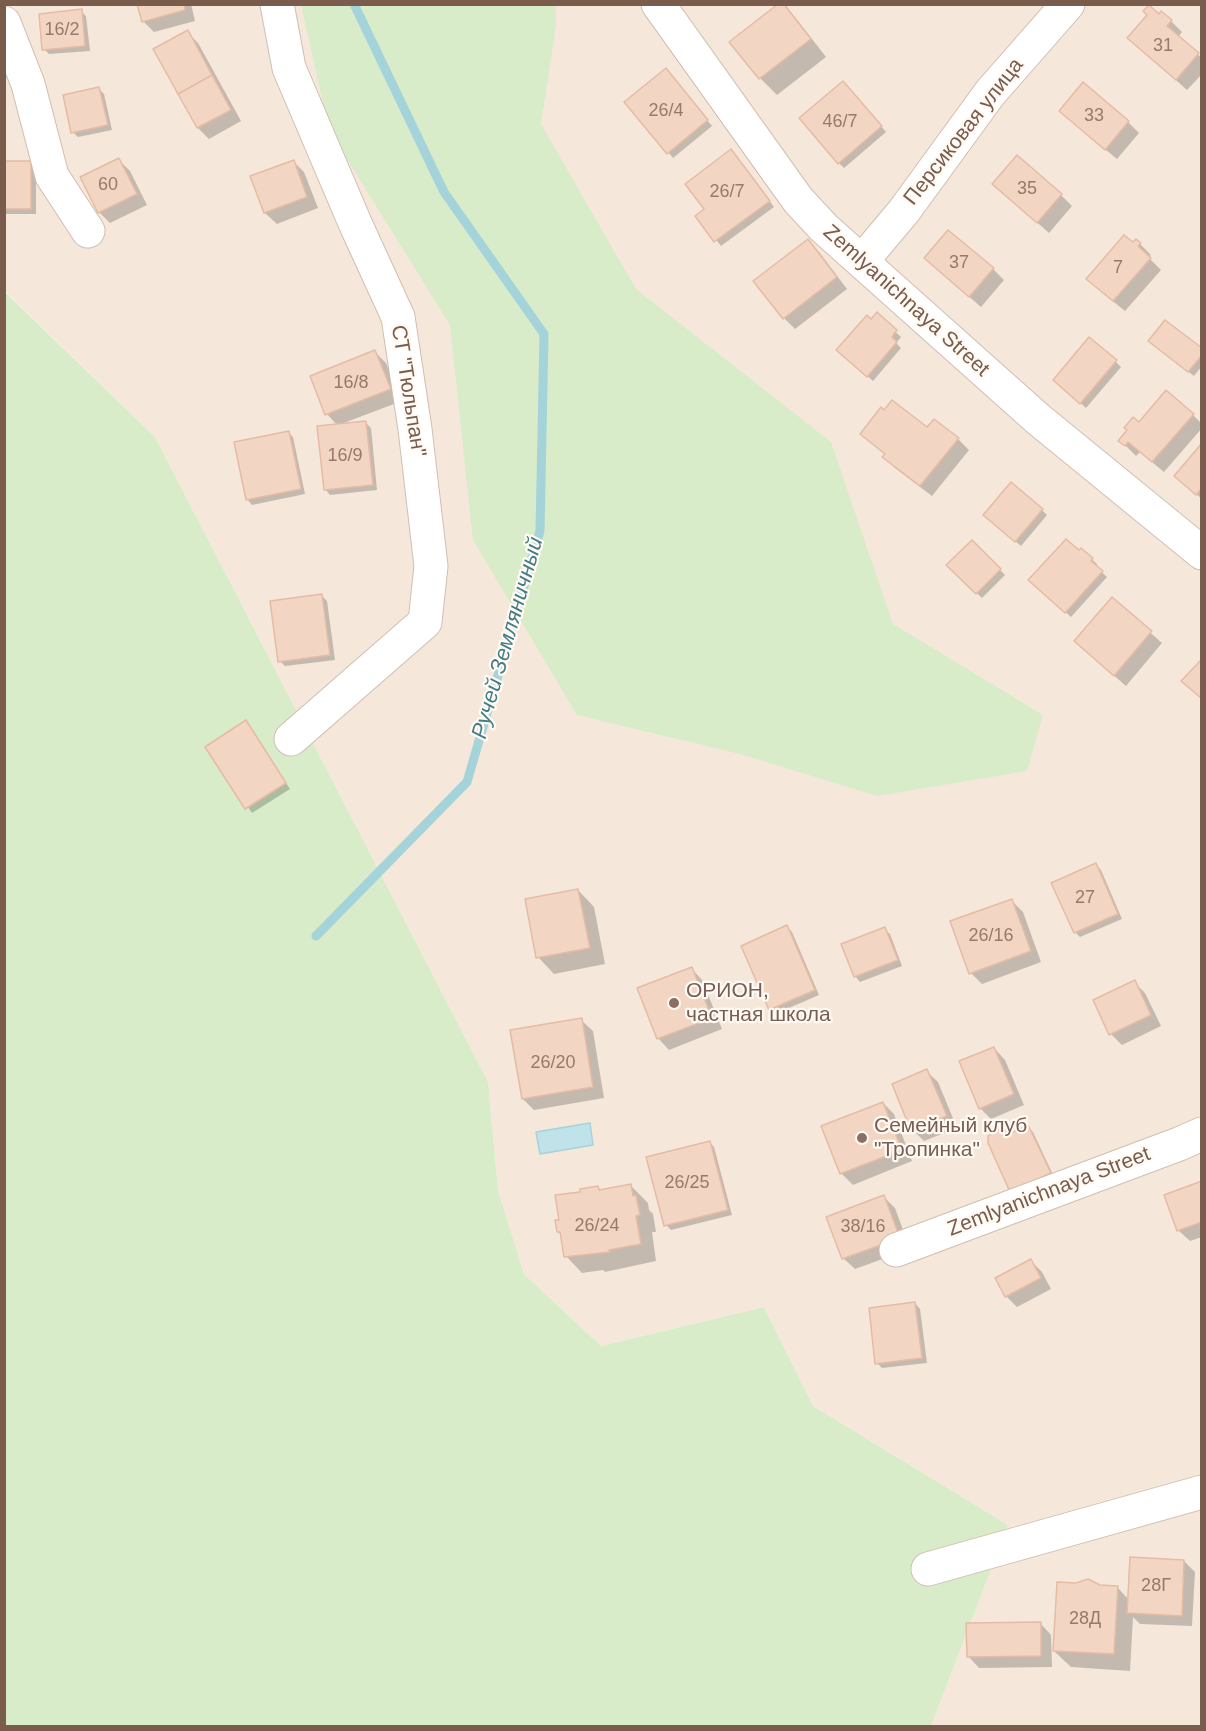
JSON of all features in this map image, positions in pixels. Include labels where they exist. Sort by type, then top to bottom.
[{"type":"street","name":"СТ \"Тюльпан\"","points":[[278,4],[289,68],[398,317],[415,429],[431,566],[425,622],[291,739]]},
{"type":"street","name":"Zemlyanichnaya Street","points":[[657,4],[798,200],[824,228],[1038,419],[1202,553]]},
{"type":"street","name":"Персиковая улица","points":[[862,261],[904,211],[990,93],[1068,4]]},
{"type":"street","points":[[4,23],[28,84],[52,176],[88,231]]},
{"type":"street","name":"Zemlyanichnaya Street","points":[[896,1250],[1202,1134]]},
{"type":"street","points":[[928,1569],[1202,1492]]},
{"type":"shaded area","points":[[4,5],[1201,5],[1201,1726],[931,1726],[1008,1525],[813,1406],[764,1307],[601,1346],[524,1274],[498,1190],[488,1082],[155,437],[5,291]]},
{"type":"green space","points":[[301,5],[556,5],[556,26],[541,124],[636,289],[831,442],[893,624],[1043,715],[1027,771],[877,796],[740,754],[577,715],[473,540],[450,325],[329,130]]},
{"type":"green space","points":[[4,291],[155,437],[488,1082],[498,1190],[524,1274],[601,1346],[764,1307],[813,1406],[1008,1525],[931,1726],[5,1726]]},
{"type":"water","points":[[590,1123],[593,1145],[540,1154],[536,1132]]},
{"type":"building","points":[[137,4],[184,4],[185,10],[142,22]]},
{"type":"building","points":[[778,4],[784,4],[811,39],[759,79],[729,42]]},
{"type":"building","points":[[1149,5],[1159,14],[1161,11],[1172,20],[1167,26],[1199,53],[1176,80],[1127,38],[1147,15],[1143,11]]},
{"type":"building","points":[[82,9],[85,46],[42,50],[39,14]]},
{"type":"building","points":[[188,30],[212,75],[178,94],[153,49]]},
{"type":"building","points":[[666,68],[708,120],[667,154],[624,102]]},
{"type":"building","points":[[212,75],[231,110],[197,128],[178,94]]},
{"type":"building","points":[[843,81],[882,126],[838,164],[799,118]]},
{"type":"building","points":[[1083,82],[1129,121],[1105,150],[1059,111]]},
{"type":"building","points":[[99,87],[108,125],[71,133],[63,95]]},
{"type":"building","points":[[731,149],[770,201],[714,242],[695,216],[704,209],[685,184]]},
{"type":"building","points":[[1017,155],[1062,194],[1037,223],[992,184]]},
{"type":"building","points":[[119,158],[137,194],[98,213],[80,177]]},
{"type":"building","points":[[294,160],[307,197],[264,213],[250,176]]},
{"type":"building","points":[[4,161],[31,161],[31,209],[4,209]]},
{"type":"building","points":[[948,230],[994,268],[969,297],[924,258]]},
{"type":"building","points":[[1124,235],[1133,242],[1136,239],[1141,243],[1138,246],[1151,258],[1113,301],[1086,279]]},
{"type":"building","points":[[808,239],[837,277],[783,319],[753,281]]},
{"type":"building","points":[[877,312],[897,330],[892,337],[897,342],[867,377],[836,350],[867,315],[871,319]]},
{"type":"building","points":[[1165,320],[1202,348],[1202,355],[1188,372],[1148,341]]},
{"type":"building","points":[[1089,337],[1117,360],[1080,404],[1053,380]]},
{"type":"building","points":[[375,350],[391,389],[325,415],[310,376]]},
{"type":"building","points":[[1166,390],[1194,414],[1152,462],[1128,442],[1125,446],[1118,441],[1127,430],[1124,428],[1133,417],[1139,422]]},
{"type":"building","points":[[892,400],[927,427],[934,419],[959,438],[920,486],[882,457],[885,454],[860,434],[881,407],[884,410]]},
{"type":"building","points":[[366,421],[373,485],[324,490],[317,426]]},
{"type":"building","points":[[289,431],[301,489],[246,500],[234,442]]},
{"type":"building","points":[[1202,443],[1202,488],[1196,495],[1174,476]]},
{"type":"building","points":[[1011,482],[1043,509],[1015,542],[983,515]]},
{"type":"building","points":[[1066,539],[1093,558],[1091,561],[1103,571],[1065,613],[1028,580]]},
{"type":"building","points":[[972,540],[1001,569],[976,594],[946,565]]},
{"type":"building","points":[[322,594],[330,655],[278,662],[270,601]]},
{"type":"building","points":[[1112,597],[1152,631],[1114,676],[1074,641]]},
{"type":"building","points":[[1202,659],[1202,699],[1181,681]]},
{"type":"building","points":[[246,720],[286,783],[245,809],[205,747]]},
{"type":"building","points":[[1096,863],[1118,914],[1074,933],[1051,883]]},
{"type":"building","points":[[578,889],[590,948],[536,958],[525,899]]},
{"type":"building","points":[[1012,899],[1031,951],[969,974],[950,921]]},
{"type":"building","points":[[787,925],[815,990],[769,1010],[741,946]]},
{"type":"building","points":[[885,927],[898,960],[854,977],[841,944]]},
{"type":"building","name":"ОРИОН, частная школа","points":[[692,967],[712,1018],[657,1039],[637,988]]},
{"type":"building","points":[[1135,980],[1151,1015],[1109,1035],[1093,1000]]},
{"type":"building","points":[[582,1018],[593,1087],[522,1099],[510,1030]]},
{"type":"building","points":[[994,1047],[1014,1094],[979,1109],[959,1061]]},
{"type":"building","points":[[927,1069],[947,1116],[911,1131],[892,1084]]},
{"type":"building","name":"Семейный клуб \"Тропинка\"","points":[[883,1102],[902,1150],[840,1174],[821,1126]]},
{"type":"building","points":[[1028,1125],[1051,1173],[1010,1192],[988,1143],[988,1136],[1000,1128],[1007,1128],[1011,1133]]},
{"type":"building","points":[[710,1141],[728,1210],[664,1226],[646,1157]]},
{"type":"building","points":[[1202,1181],[1202,1222],[1177,1231],[1164,1195]]},
{"type":"building","points":[[631,1184],[640,1215],[636,1216],[641,1244],[609,1250],[610,1252],[564,1257],[560,1232],[557,1232],[555,1220],[559,1220],[555,1195],[580,1192],[580,1189],[598,1186],[599,1190]]},
{"type":"building","points":[[884,1195],[900,1238],[842,1259],[826,1217]]},
{"type":"building","points":[[1031,1259],[1041,1278],[1005,1297],[995,1278]]},
{"type":"building","points":[[915,1302],[922,1358],[875,1364],[869,1308]]},
{"type":"building","points":[[1130,1557],[1184,1560],[1182,1616],[1127,1613]]},
{"type":"building","points":[[1088,1579],[1100,1585],[1118,1586],[1114,1654],[1053,1651],[1057,1582],[1076,1583]]},
{"type":"building","points":[[1041,1622],[1041,1656],[967,1657],[966,1623]]},
{"type":"waterway","name":"Ручей Земляничный","points":[[316,936],[467,782],[540,531],[544,334],[444,192],[354,4]]},
{"type":"place","name":"ОРИОН, частная школа","points":[[674,1003]]},
{"type":"place","name":"Семейный клуб \"Тропинка\"","points":[[862,1138]]}]
